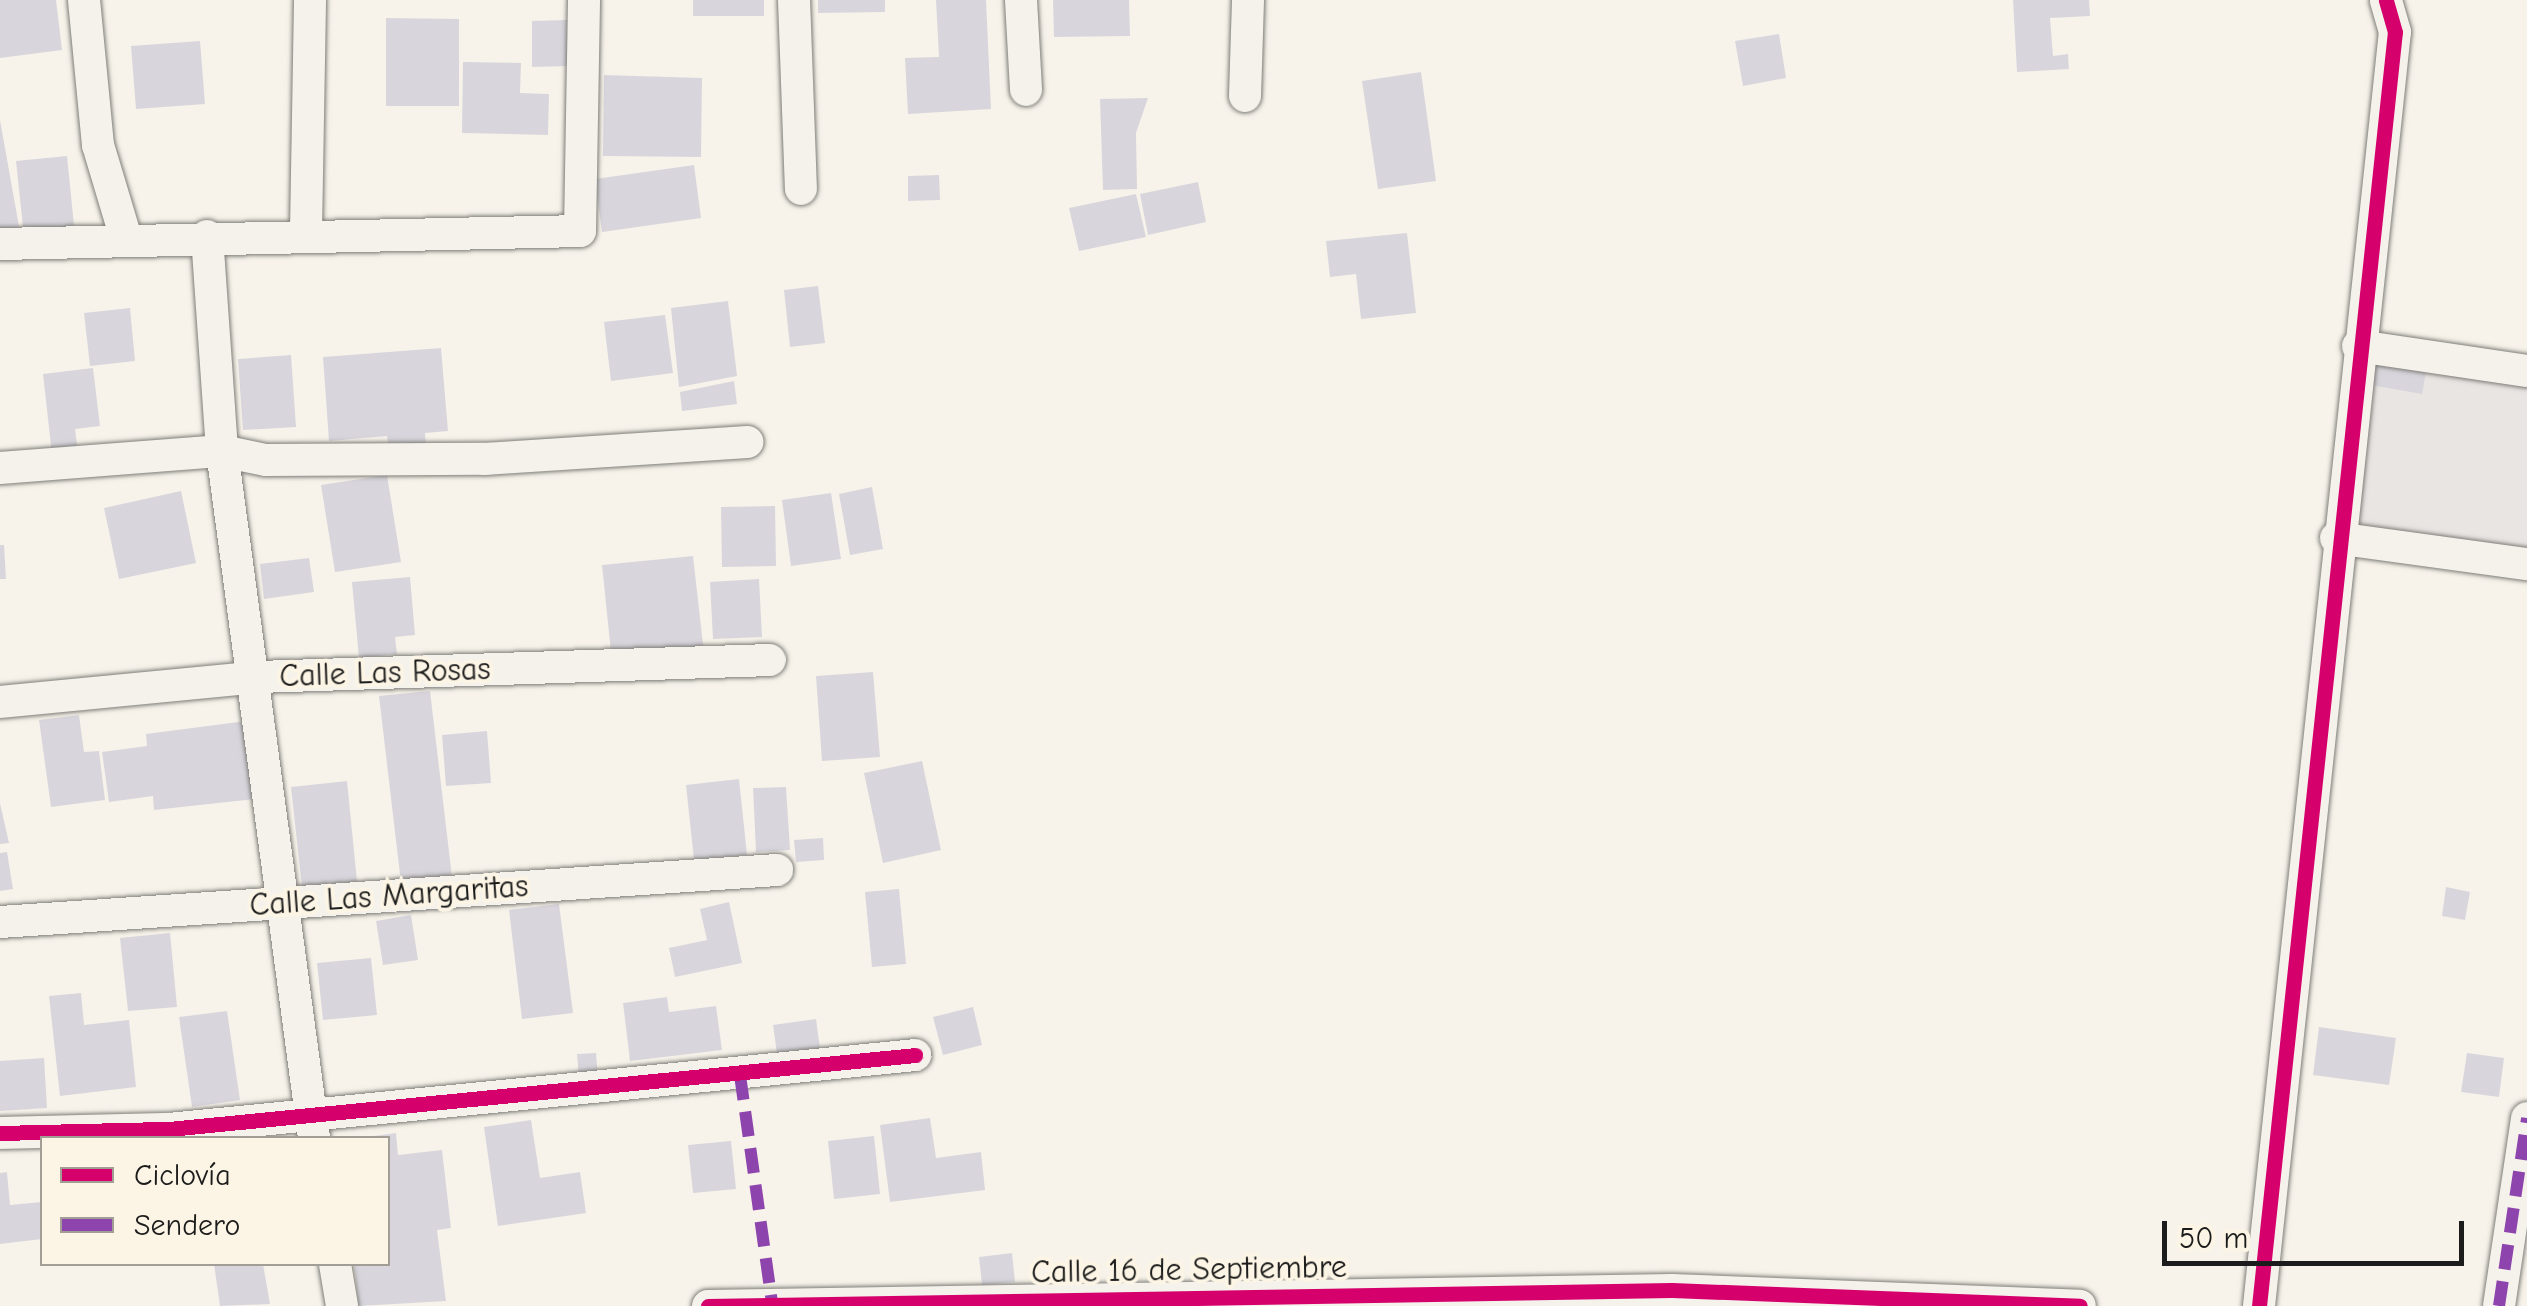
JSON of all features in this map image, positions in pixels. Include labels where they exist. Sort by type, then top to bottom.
[{"type":"street","points":[[84,0],[98,145],[125,234]]},
{"type":"street","points":[[306,231],[310,0]]},
{"type":"street","points":[[0,244],[125,234],[580,231],[584,0]]},
{"type":"street","points":[[794,0],[801,189]]},
{"type":"street","points":[[1021,0],[1026,90]]},
{"type":"street","points":[[1245,96],[1248,0]]},
{"type":"street","points":[[2259,1306],[2336,538],[2395,32],[2386,0]]},
{"type":"street","points":[[207,236],[222,452],[258,677],[312,1126]]},
{"type":"street","points":[[2358,346],[2527,371]]},
{"type":"street","points":[[0,468],[222,452],[266,460],[484,459],[746,442]]},
{"type":"street","points":[[2336,538],[2527,564]]},
{"type":"street","name":"Calle Las Rosas","points":[[0,702],[258,677],[770,660]]},
{"type":"street","name":"Calle Las Margaritas","points":[[0,922],[777,870]]},
{"type":"street","points":[[0,1133],[312,1126],[915,1055]]},
{"type":"street","points":[[2499,1306],[2527,1118]]},
{"type":"street","points":[[335,1266],[342,1306]]},
{"type":"street","name":"Calle 16 de Septiembre","points":[[708,1306],[1672,1298],[2080,1306]]},
{"type":"shaded area","points":[[2363,353],[2527,377],[2527,562],[2345,530]]},
{"type":"building","points":[[0,0],[56,0],[62,50],[0,58]]},
{"type":"building","points":[[693,0],[764,0],[764,16],[693,16]]},
{"type":"building","points":[[818,0],[885,0],[885,12],[818,13]]},
{"type":"building","points":[[936,0],[986,0],[991,109],[908,114],[905,58],[939,57]]},
{"type":"building","points":[[1053,0],[1129,0],[1130,36],[1054,37]]},
{"type":"building","points":[[2013,0],[2089,0],[2090,16],[2050,18],[2053,56],[2068,54],[2069,69],[2017,72]]},
{"type":"building","points":[[386,18],[459,19],[459,106],[386,106]]},
{"type":"building","points":[[567,20],[569,66],[532,67],[532,21]]},
{"type":"building","points":[[1779,34],[1786,78],[1743,86],[1735,41]]},
{"type":"building","points":[[200,41],[205,104],[136,109],[131,46]]},
{"type":"building","points":[[463,62],[521,63],[520,93],[549,94],[548,135],[462,133]]},
{"type":"building","points":[[1421,72],[1436,181],[1378,189],[1362,81]]},
{"type":"building","points":[[604,75],[702,78],[701,157],[603,156]]},
{"type":"building","points":[[1148,98],[1136,133],[1137,189],[1103,190],[1100,99]]},
{"type":"building","points":[[0,120],[20,232],[0,234]]},
{"type":"building","points":[[67,156],[75,235],[24,237],[16,161]]},
{"type":"building","points":[[694,165],[701,218],[602,232],[595,179]]},
{"type":"building","points":[[939,175],[940,200],[908,201],[908,176]]},
{"type":"building","points":[[1198,182],[1206,222],[1148,235],[1140,194]]},
{"type":"building","points":[[1136,194],[1146,237],[1079,251],[1069,208]]},
{"type":"building","points":[[1407,233],[1416,313],[1361,319],[1356,274],[1330,277],[1326,241]]},
{"type":"building","points":[[818,286],[825,343],[790,347],[784,290]]},
{"type":"building","points":[[728,301],[737,376],[679,387],[671,308]]},
{"type":"building","points":[[130,308],[135,361],[90,366],[84,313]]},
{"type":"building","points":[[665,315],[673,373],[611,381],[604,322]]},
{"type":"building","points":[[441,348],[448,431],[425,433],[426,446],[389,449],[387,436],[329,441],[323,357]]},
{"type":"building","points":[[2371,354],[2428,362],[2422,394],[2365,384]]},
{"type":"building","points":[[291,355],[296,427],[243,430],[238,359]]},
{"type":"building","points":[[93,368],[100,426],[75,429],[78,452],[52,455],[43,374]]},
{"type":"building","points":[[734,381],[737,404],[682,411],[680,392]]},
{"type":"building","points":[[387,475],[401,562],[335,572],[321,485]]},
{"type":"building","points":[[872,487],[883,549],[850,555],[839,494]]},
{"type":"building","points":[[181,491],[196,563],[119,579],[104,508]]},
{"type":"building","points":[[831,493],[841,559],[791,566],[782,500]]},
{"type":"building","points":[[775,506],[776,566],[722,567],[721,507]]},
{"type":"building","points":[[0,545],[4,545],[6,579],[0,579]]},
{"type":"building","points":[[693,556],[704,653],[612,662],[602,565]]},
{"type":"building","points":[[309,558],[314,592],[264,599],[260,564]]},
{"type":"building","points":[[410,577],[415,635],[395,637],[397,654],[359,658],[352,582]]},
{"type":"building","points":[[759,579],[762,637],[713,639],[710,582]]},
{"type":"building","points":[[873,672],[880,757],[822,761],[816,676]]},
{"type":"building","points":[[430,691],[452,877],[401,883],[379,696]]},
{"type":"building","points":[[79,715],[84,752],[99,751],[105,800],[51,807],[39,720]]},
{"type":"building","points":[[246,721],[255,799],[154,810],[153,796],[109,802],[102,752],[147,746],[146,734]]},
{"type":"building","points":[[487,731],[491,783],[446,786],[442,735]]},
{"type":"building","points":[[922,761],[941,850],[883,863],[864,773]]},
{"type":"building","points":[[739,779],[747,855],[694,860],[686,785]]},
{"type":"building","points":[[347,781],[358,891],[303,896],[291,787]]},
{"type":"building","points":[[786,787],[790,850],[756,852],[753,788]]},
{"type":"building","points":[[0,803],[9,843],[0,844]]},
{"type":"building","points":[[823,838],[824,860],[796,862],[794,840]]},
{"type":"building","points":[[7,852],[13,889],[0,891],[0,853]]},
{"type":"building","points":[[2446,887],[2470,892],[2465,920],[2442,916]]},
{"type":"building","points":[[899,889],[906,964],[872,967],[865,892]]},
{"type":"building","points":[[729,902],[742,963],[675,977],[669,948],[707,940],[700,909]]},
{"type":"building","points":[[559,904],[573,1013],[522,1019],[509,910]]},
{"type":"building","points":[[411,915],[418,960],[383,965],[376,921]]},
{"type":"building","points":[[170,933],[177,1007],[128,1011],[120,938]]},
{"type":"building","points":[[371,958],[377,1015],[323,1020],[317,963]]},
{"type":"building","points":[[81,993],[84,1025],[129,1020],[136,1087],[60,1096],[49,996]]},
{"type":"building","points":[[667,997],[669,1012],[716,1006],[722,1050],[630,1061],[623,1003]]},
{"type":"building","points":[[973,1007],[982,1045],[943,1055],[933,1017]]},
{"type":"building","points":[[227,1011],[240,1100],[192,1107],[179,1017]]},
{"type":"building","points":[[816,1019],[821,1056],[778,1061],[773,1025]]},
{"type":"building","points":[[2319,1027],[2396,1038],[2389,1085],[2313,1075]]},
{"type":"building","points":[[596,1053],[598,1077],[579,1077],[577,1054]]},
{"type":"building","points":[[2467,1053],[2504,1058],[2499,1097],[2461,1092]]},
{"type":"building","points":[[44,1058],[47,1108],[0,1111],[0,1061]]},
{"type":"building","points":[[930,1118],[936,1158],[981,1152],[985,1190],[890,1202],[880,1125]]},
{"type":"building","points":[[531,1120],[540,1178],[580,1172],[586,1213],[498,1226],[484,1127]]},
{"type":"building","points":[[396,1133],[398,1155],[442,1150],[451,1228],[437,1230],[446,1301],[359,1306],[354,1266],[390,1266],[390,1136],[374,1136]]},
{"type":"building","points":[[874,1136],[880,1194],[834,1199],[828,1141]]},
{"type":"building","points":[[731,1141],[736,1189],[693,1193],[688,1145]]},
{"type":"building","points":[[7,1172],[10,1205],[40,1202],[40,1239],[0,1244],[0,1173]]},
{"type":"building","points":[[1012,1253],[1015,1282],[982,1285],[979,1257]]},
{"type":"building","points":[[214,1266],[263,1266],[270,1304],[220,1306]]},
{"type":"marked path","points":[[740,1075],[772,1303]]},
{"type":"marked path","points":[[2499,1306],[2527,1118]]},
{"type":"cycle path","points":[[2259,1306],[2395,32],[2386,0]]},
{"type":"cycle path","points":[[0,1133],[169,1129],[915,1055]]},
{"type":"cycle path","points":[[708,1306],[1672,1290],[2080,1306]]}]
